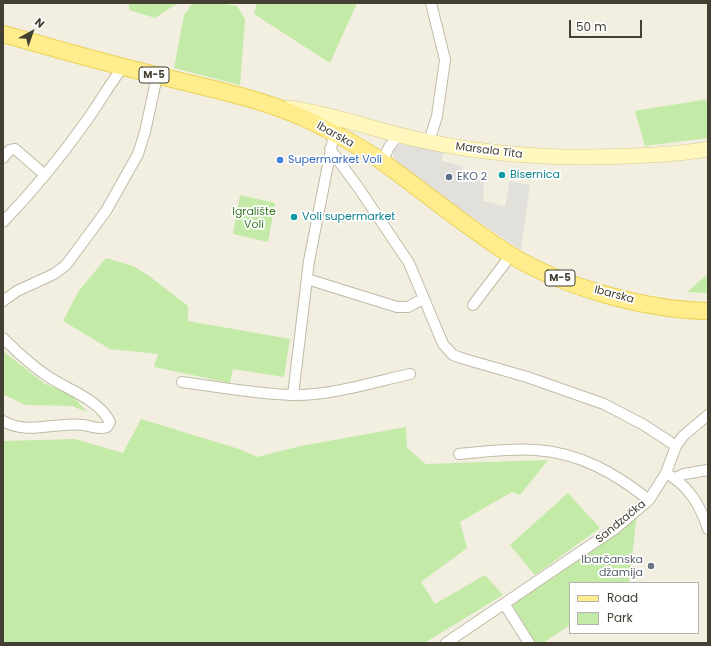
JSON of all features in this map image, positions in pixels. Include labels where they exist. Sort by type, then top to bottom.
[{"type":"main road","name":"Ibarska","points":[[3,34],[157,76],[232,93],[336,126],[481,235],[511,255],[570,282],[609,295],[680,309],[708,311]]},
{"type":"street","points":[[429,142],[437,116],[445,60],[431,3]]},
{"type":"street","points":[[3,222],[46,175],[86,122],[123,67]]},
{"type":"street","points":[[3,301],[17,290],[54,274],[66,265],[106,211],[138,154],[146,132],[157,76]]},
{"type":"street","points":[[293,395],[309,261],[330,149],[336,126]]},
{"type":"street","name":"Marsala Tita","points":[[336,126],[497,152],[555,158],[593,158],[679,154],[708,149]]},
{"type":"street","points":[[382,162],[389,147],[398,135]]},
{"type":"street","points":[[3,158],[10,150],[15,149],[46,175]]},
{"type":"street","points":[[330,149],[360,190],[404,257],[443,344],[453,355],[527,377],[588,398],[627,415],[676,446]]},
{"type":"street","points":[[473,305],[511,255]]},
{"type":"street","points":[[307,280],[397,307],[408,307],[424,299]]},
{"type":"street","points":[[3,338],[43,373],[93,404],[107,416],[110,422],[107,428],[101,429],[83,424],[43,428],[22,428],[3,421]]},
{"type":"street","points":[[182,382],[241,391],[293,395],[335,390],[410,374]]},
{"type":"street","name":"Sandzačka","points":[[446,643],[457,640],[616,528],[649,500],[671,476],[676,446],[683,436],[708,415]]},
{"type":"street","points":[[459,454],[534,450],[571,456],[601,467],[626,482],[649,500]]},
{"type":"street","points":[[671,476],[708,470]]},
{"type":"street","points":[[671,476],[703,504],[708,529]]},
{"type":"street","points":[[505,605],[529,643]]},
{"type":"green space","points":[[129,3],[178,3],[155,18],[129,10]]},
{"type":"green space","points":[[193,3],[219,3],[237,6],[245,19],[240,85],[174,68],[184,15]]},
{"type":"green space","points":[[257,3],[357,3],[330,63],[254,14]]},
{"type":"green space","points":[[708,99],[708,138],[645,146],[635,111]]},
{"type":"green space","name":"Igralište Voli","points":[[240,195],[275,203],[268,242],[233,234]]},
{"type":"green space","points":[[106,258],[133,266],[148,275],[188,306],[188,321],[290,339],[284,377],[233,369],[230,383],[154,367],[158,354],[110,349],[63,321],[78,292]]},
{"type":"green space","points":[[708,274],[708,293],[687,292]]},
{"type":"green space","points":[[3,351],[45,384],[70,393],[87,412],[72,406],[25,405],[3,394]]},
{"type":"green space","points":[[141,419],[239,449],[257,457],[301,446],[406,427],[407,448],[426,464],[548,460],[520,495],[512,492],[460,522],[467,548],[421,582],[435,604],[485,575],[503,595],[424,643],[3,643],[3,441],[75,439],[123,453]]},
{"type":"green space","points":[[568,493],[600,528],[535,575],[510,545]]},
{"type":"green space","points":[[637,514],[629,582],[569,582],[569,626],[543,643],[535,643],[510,601]]},
{"type":"shaded area","points":[[404,141],[443,152],[442,161],[462,166],[462,173],[484,181],[483,201],[505,206],[510,181],[530,185],[521,250],[413,176],[394,159],[393,148]]},
{"type":"place","name":"Supermarket Voli","points":[[280,160]]},
{"type":"place","name":"Bisernica","points":[[502,175]]},
{"type":"place","name":"EKO 2","points":[[449,177]]},
{"type":"place","name":"Voli supermarket","points":[[294,217]]},
{"type":"place","name":"Ibarčanska džamija","points":[[651,566]]}]
